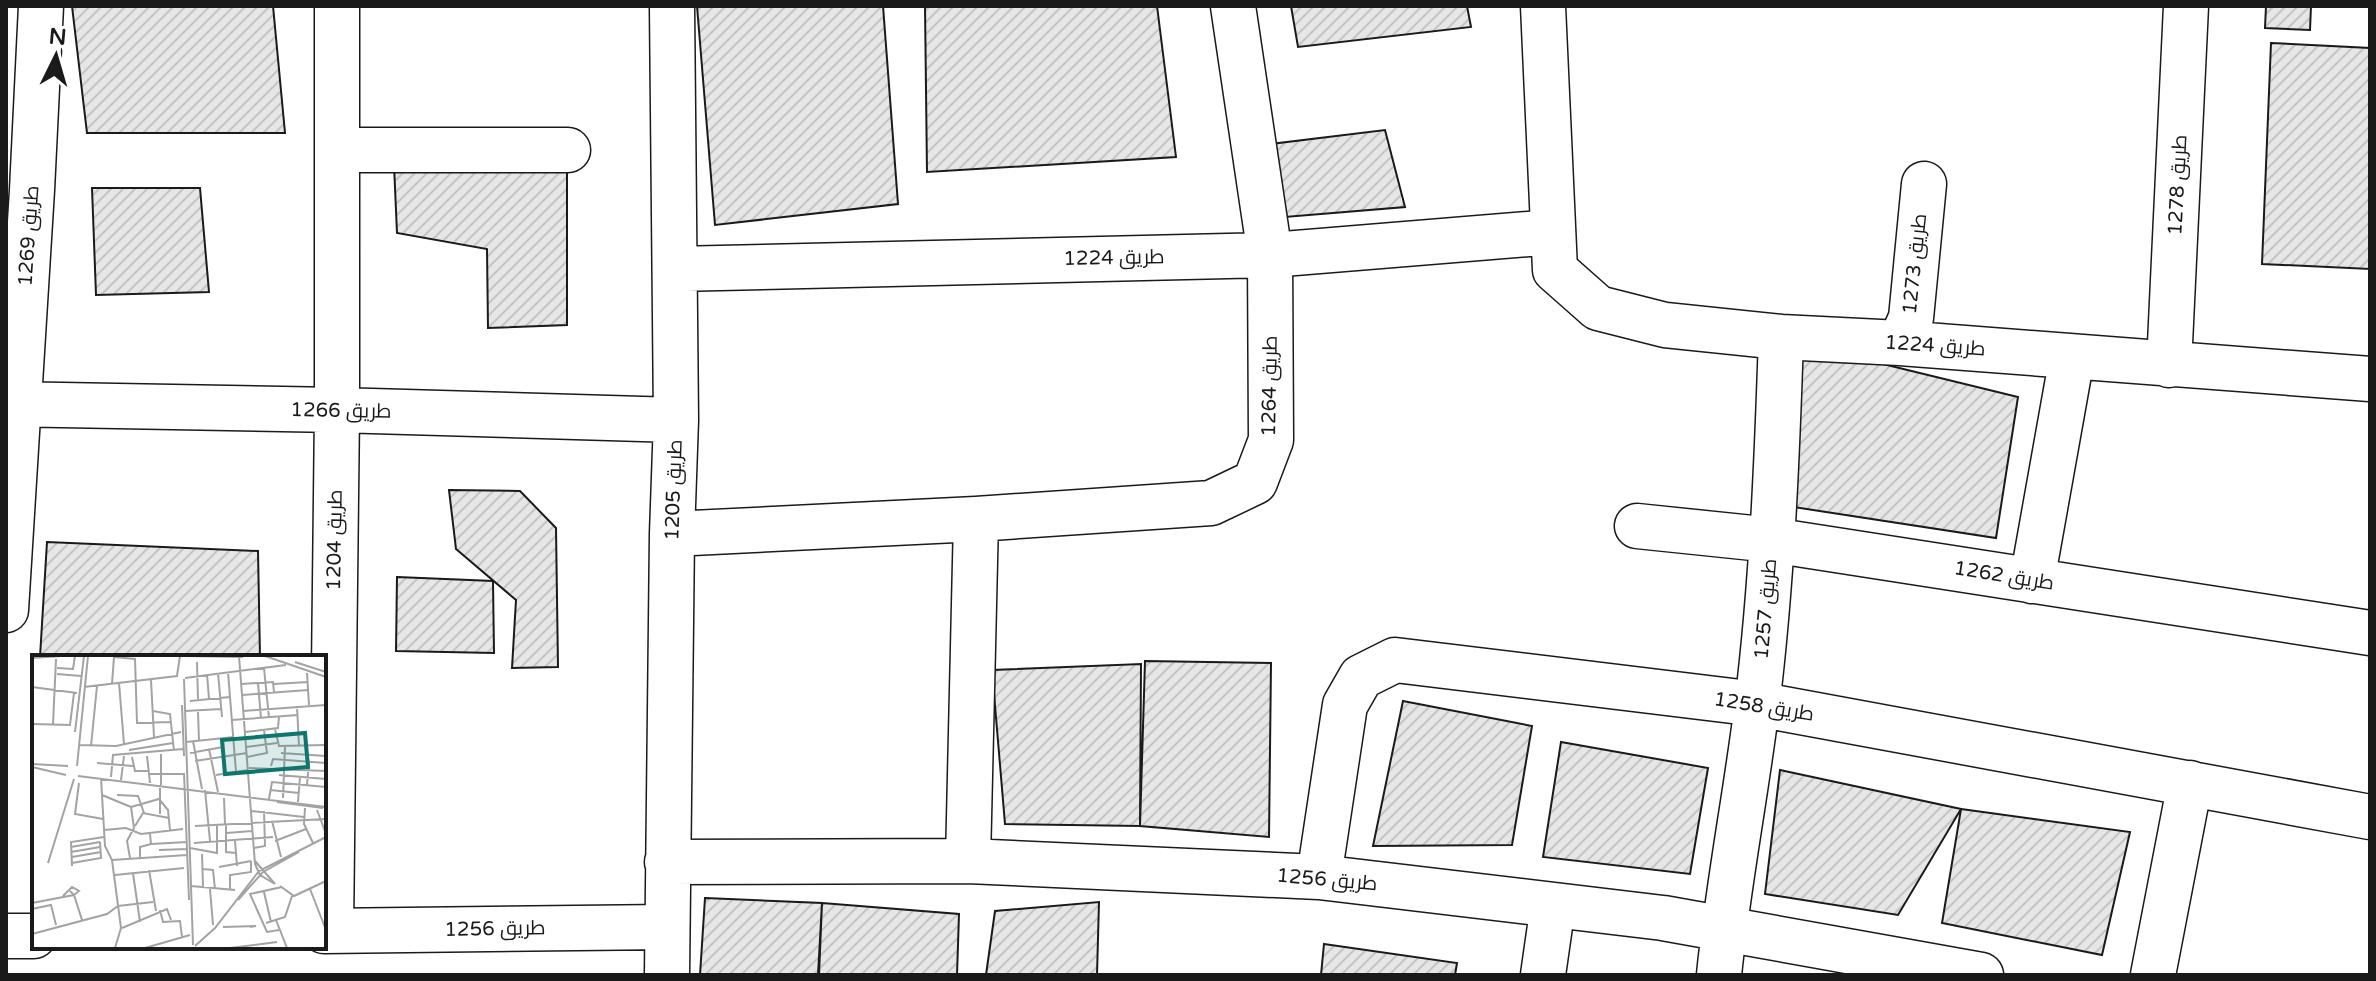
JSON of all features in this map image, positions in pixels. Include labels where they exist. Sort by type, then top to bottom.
[{"type":"street","name":"طريق 1269","points":[[6,610],[19,191],[41,6]]},
{"type":"street","name":"طريق 1204","points":[[328,931],[337,410],[337,6]]},
{"type":"street","name":"طريق 1205","points":[[667,975],[676,420],[672,6]]},
{"type":"street","name":"طريق 1264","points":[[672,534],[976,519],[1211,503],[1255,482],[1271,440],[1270,255],[1233,6]]},
{"type":"street","name":"طريق 1224","points":[[1543,6],[1555,270],[1598,308],[1665,325],[1781,337],[1900,343],[2370,379]]},
{"type":"street","name":"طريق 1278","points":[[2169,365],[2186,6]]},
{"type":"street","points":[[337,150],[568,150]]},
{"type":"street","name":"طريق 1273","points":[[1900,343],[1911,318],[1924,184]]},
{"type":"street","name":"طريق 1224","points":[[675,269],[1270,255],[1553,232]]},
{"type":"street","name":"طريق 1257","points":[[1719,975],[1757,704],[1772,540],[1781,337]]},
{"type":"street","points":[[2032,581],[2072,357]]},
{"type":"street","name":"طريق 1266","points":[[12,403],[676,420]]},
{"type":"street","points":[[968,861],[976,519]]},
{"type":"street","name":"طريق 1262","points":[[1637,526],[1772,540],[2370,633]]},
{"type":"street","name":"طريق 1258","points":[[1319,877],[1345,705],[1361,677],[1395,660],[1757,704],[2370,817]]},
{"type":"street","points":[[2153,975],[2190,783]]},
{"type":"street","name":"طريق 1256","points":[[667,862],[968,861],[1319,877],[1663,918],[1981,975]]},
{"type":"street","points":[[1543,975],[1553,905]]},
{"type":"street","name":"طريق 1256","points":[[328,931],[667,927]]},
{"type":"street","points":[[6,936],[32,936]]},
{"type":"building","points":[[72,6],[273,6],[285,133],[87,133]]},
{"type":"building","points":[[697,6],[883,6],[898,204],[715,225]]},
{"type":"building","points":[[925,6],[1157,6],[1176,157],[927,172]]},
{"type":"building","points":[[1291,6],[1467,6],[1471,27],[1298,47]]},
{"type":"building","points":[[2266,6],[2311,6],[2310,30],[2265,28]]},
{"type":"building","points":[[2271,43],[2370,48],[2370,269],[2262,264]]},
{"type":"building","points":[[1385,130],[1405,207],[1285,217],[1271,144]]},
{"type":"building","points":[[394,165],[567,168],[567,325],[488,328],[487,249],[397,233]]},
{"type":"building","points":[[92,188],[200,188],[209,292],[96,295]]},
{"type":"building","points":[[1793,342],[2018,397],[1996,538],[1787,506]]},
{"type":"building","points":[[449,490],[520,491],[556,528],[558,667],[512,668],[516,600],[456,549]]},
{"type":"building","points":[[47,542],[258,551],[260,655],[40,655]]},
{"type":"building","points":[[397,577],[493,581],[494,653],[396,651]]},
{"type":"building","points":[[1145,661],[1271,663],[1269,837],[1140,826]]},
{"type":"building","points":[[1141,664],[1140,826],[1005,824],[992,670]]},
{"type":"building","points":[[1403,701],[1532,726],[1512,845],[1373,846]]},
{"type":"building","points":[[1561,742],[1708,768],[1690,874],[1543,857]]},
{"type":"building","points":[[1780,770],[1961,809],[1898,915],[1765,894]]},
{"type":"building","points":[[1961,809],[2130,832],[2102,955],[1942,923]]},
{"type":"building","points":[[705,898],[822,903],[818,975],[700,975]]},
{"type":"building","points":[[1099,902],[1097,975],[986,975],[995,911]]},
{"type":"building","points":[[822,903],[959,914],[957,975],[819,975]]},
{"type":"building","points":[[1324,944],[1457,963],[1455,975],[1321,975]]}]
